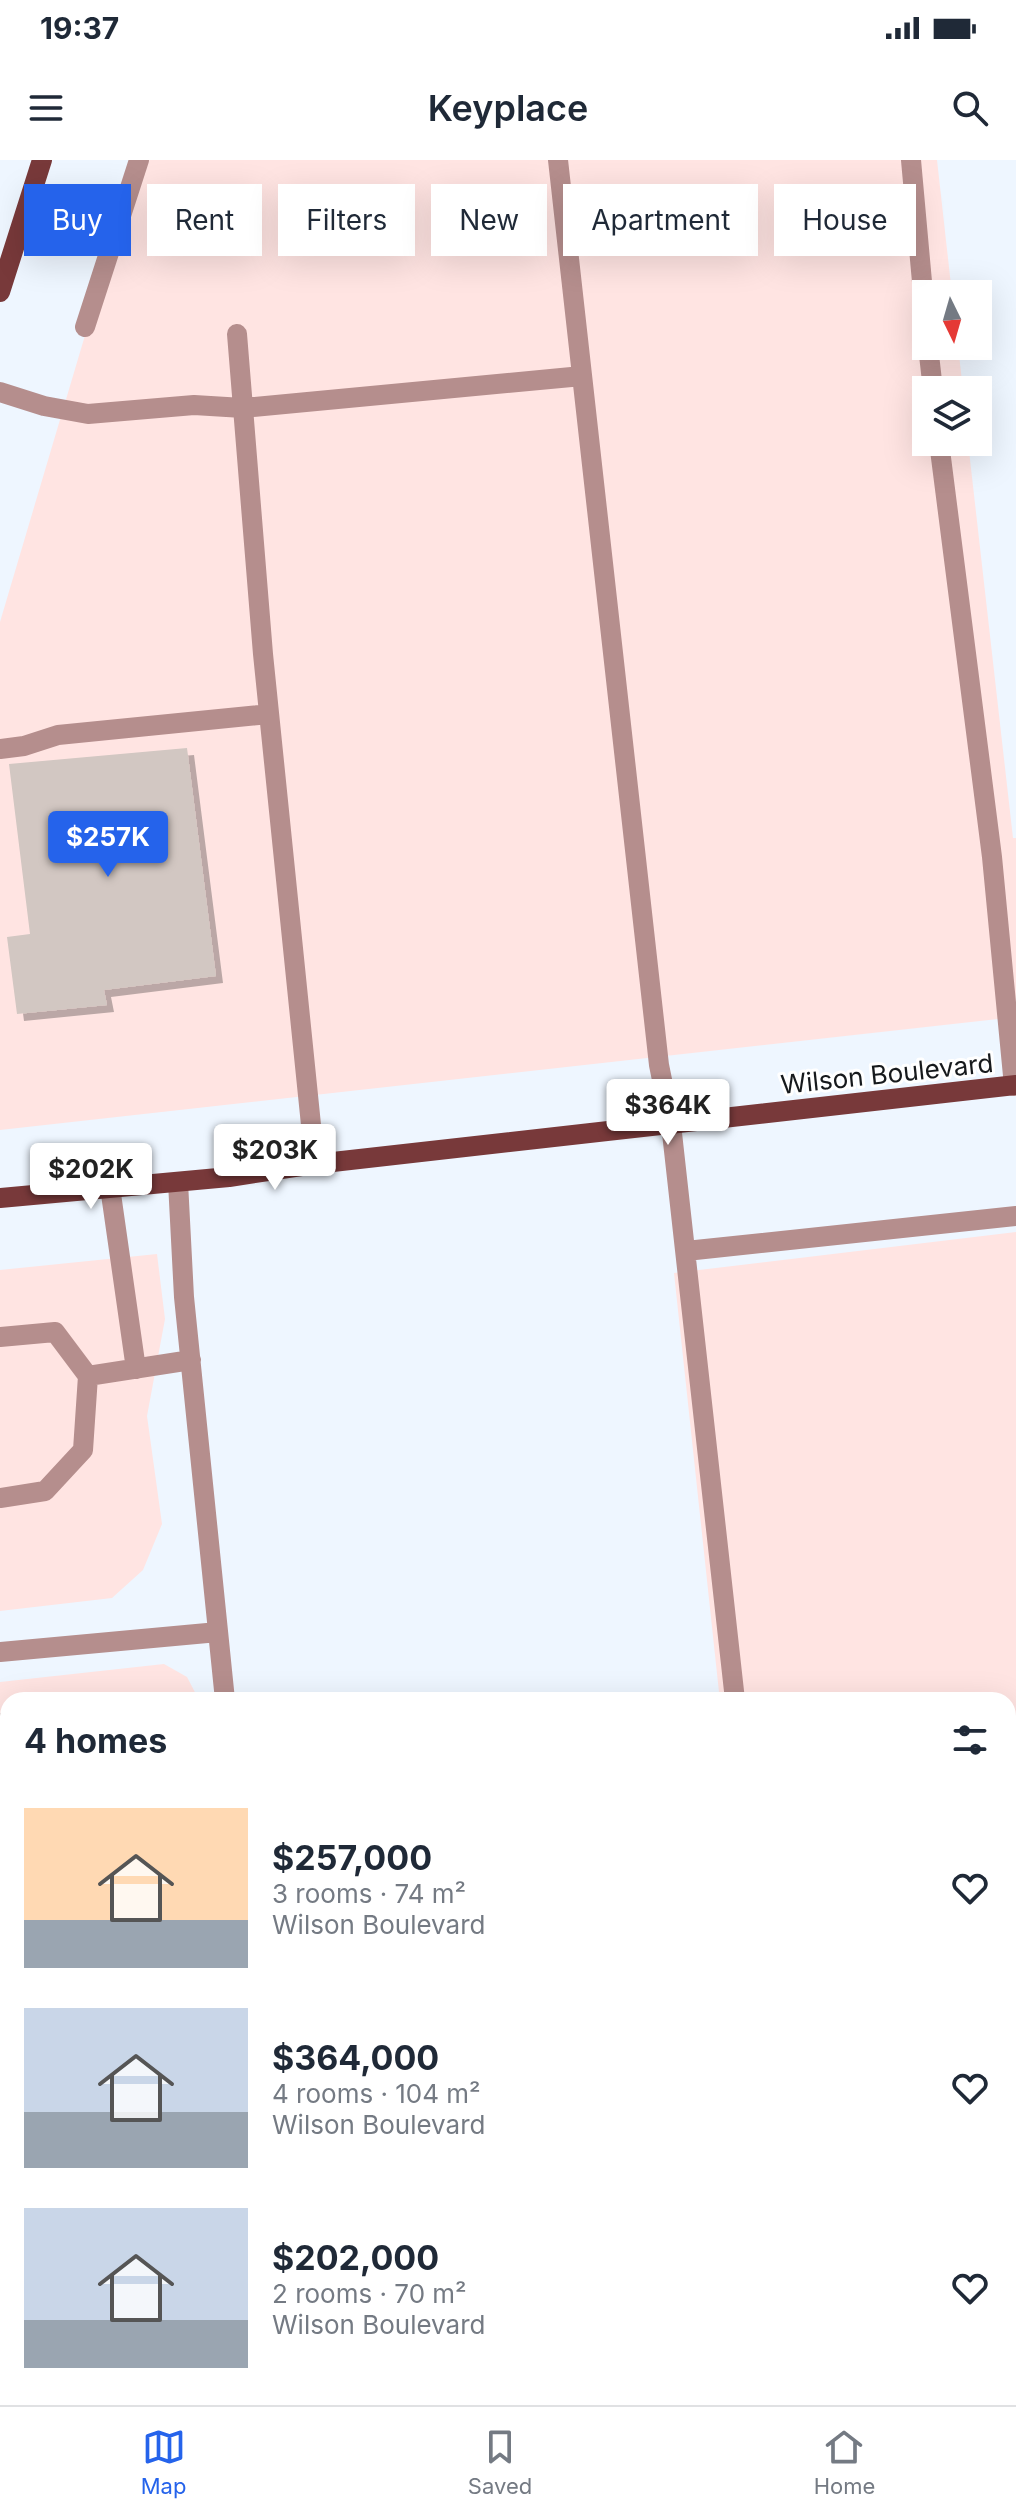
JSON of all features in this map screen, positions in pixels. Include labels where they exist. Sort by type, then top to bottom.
[{"type":"main road","points":[[0,292],[42,160]]},
{"type":"main road","name":"Wilson Boulevard","points":[[0,1198],[178,1182],[1015,1086]]},
{"type":"street","points":[[85,327],[139,160]]},
{"type":"street","points":[[558,160],[659,1065],[671,1124],[734,1692]]},
{"type":"street","points":[[911,160],[922,280]]},
{"type":"street","points":[[237,334],[269,714],[315,1164]]},
{"type":"street","points":[[0,392],[44,406],[88,414],[194,405],[243,408],[582,376]]},
{"type":"street","points":[[941,456],[992,857],[1008,952],[1015,1086]]},
{"type":"street","points":[[0,749],[24,746],[58,735],[269,714]]},
{"type":"street","points":[[178,1182],[181,1257],[224,1692]]},
{"type":"street","points":[[110,1187],[136,1369]]},
{"type":"street","points":[[686,1251],[1016,1216]]},
{"type":"street","points":[[0,1337],[55,1332],[88,1376],[83,1450],[45,1491],[0,1498]]},
{"type":"street","points":[[88,1376],[191,1360]]},
{"type":"street","points":[[0,1652],[218,1632]]},
{"type":"shaded area","points":[[137,160],[937,160],[950,280],[912,280],[912,360],[960,360],[961,376],[912,376],[912,456],[970,456],[1013,838],[1016,838],[1016,1017],[0,1130],[0,622],[109,256],[131,256],[130,184]]},
{"type":"shaded area","points":[[1016,1232],[1016,1692],[719,1692],[674,1273]]},
{"type":"shaded area","points":[[157,1254],[165,1319],[147,1416],[162,1524],[143,1570],[112,1598],[0,1611],[0,1270]]},
{"type":"shaded area","points":[[164,1664],[187,1677],[195,1692],[0,1692],[0,1682]]},
{"type":"building","points":[[187,748],[216,976],[104,990],[107,1005],[17,1014],[7,937],[30,934],[9,764]]}]
